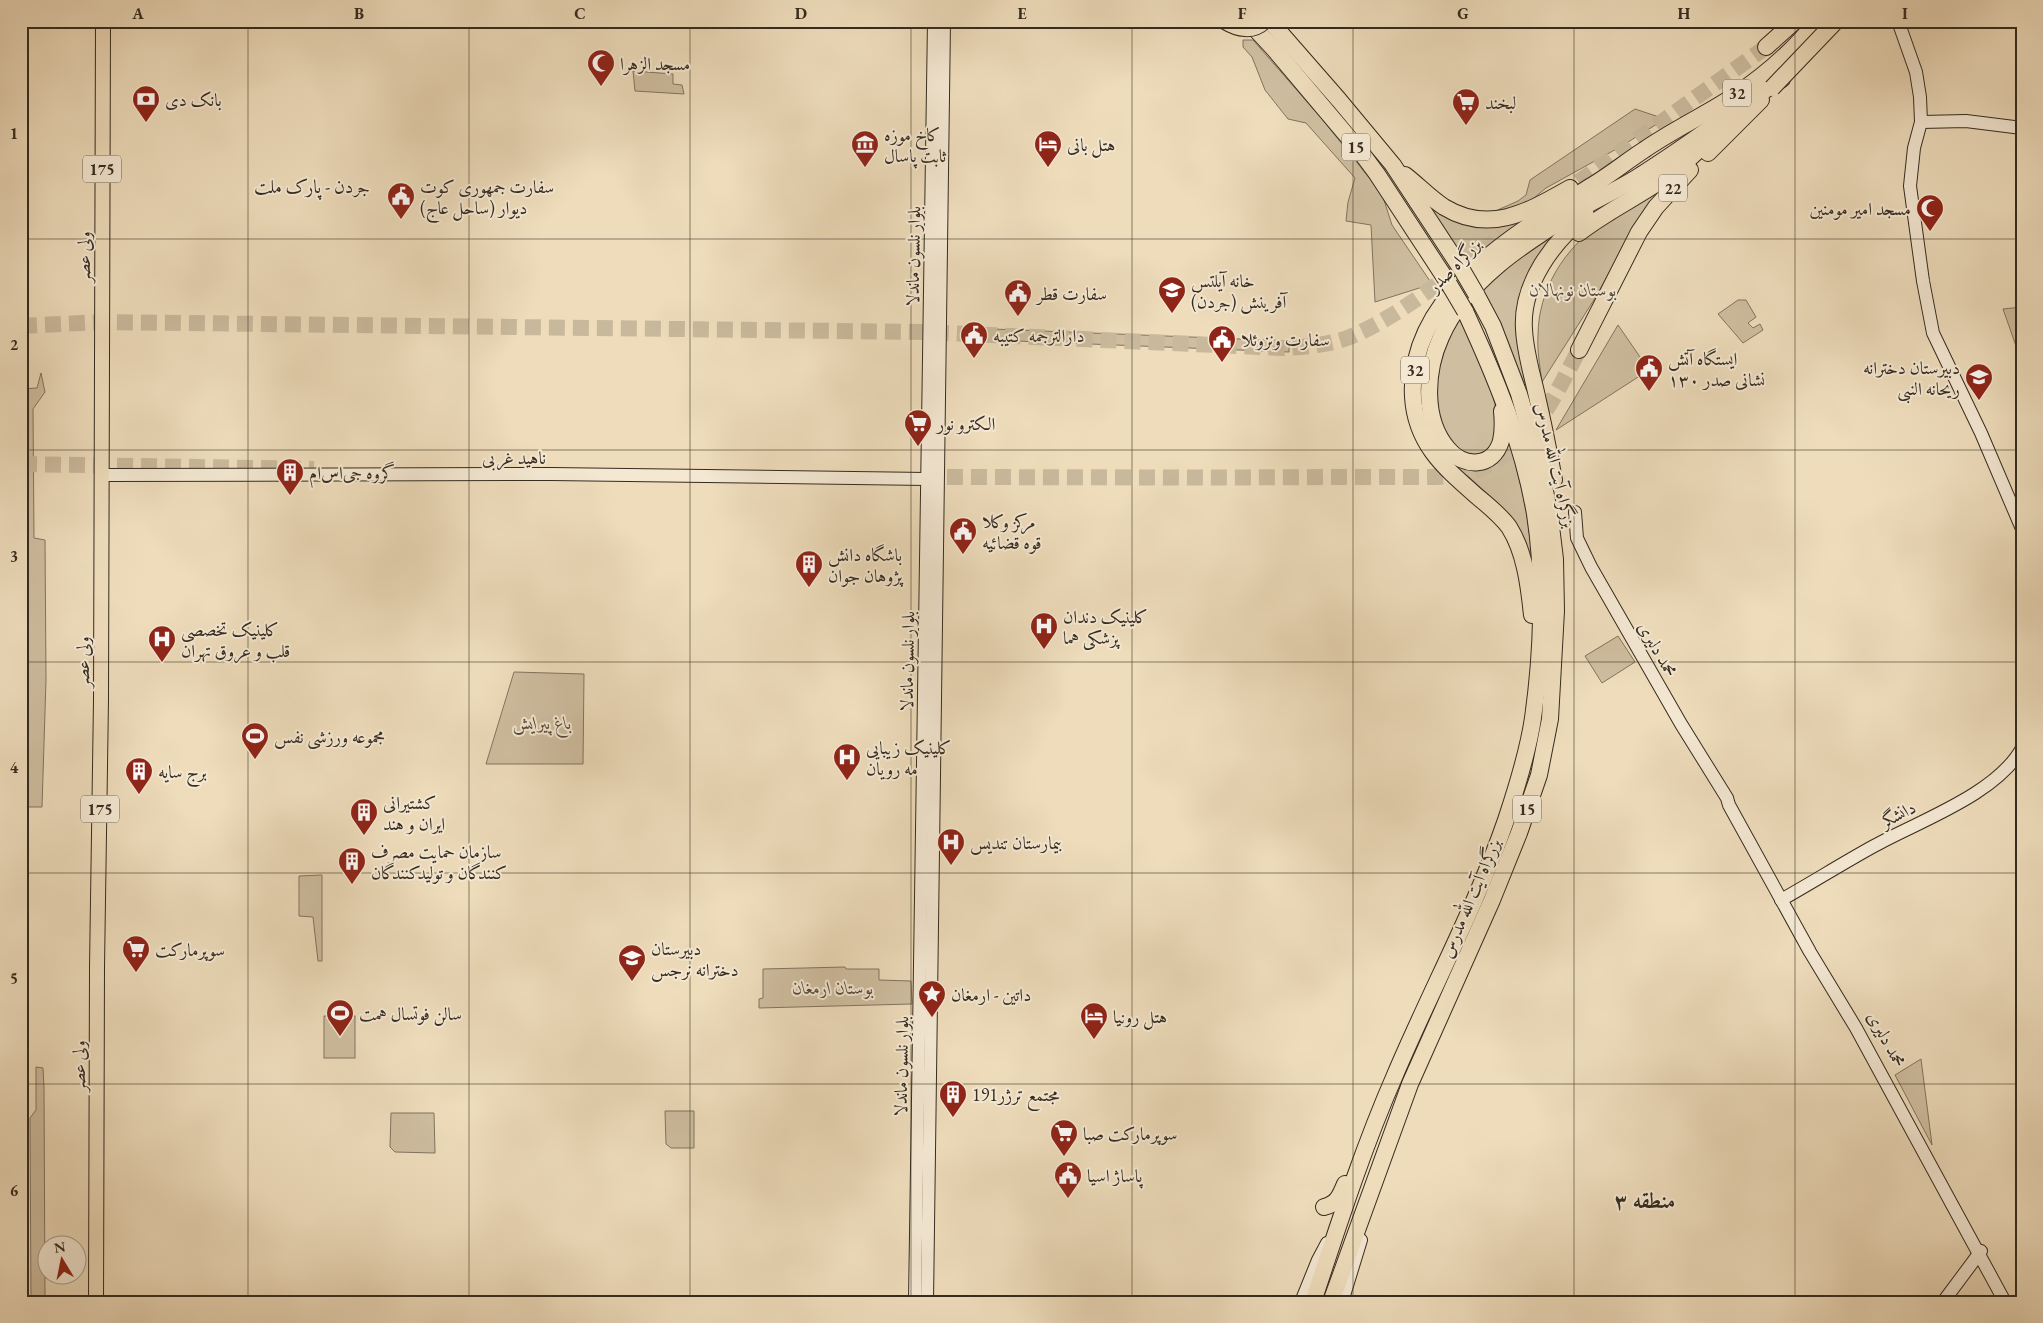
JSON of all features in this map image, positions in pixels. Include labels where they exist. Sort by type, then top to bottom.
[{"type":"highway","points":[[1225,21],[1245,29],[1258,26],[1264,21]]},
{"type":"highway","name":"15","points":[[1248,21],[1274,49],[1378,174],[1449,284],[1497,384]]},
{"type":"highway","name":"15","points":[[1270,21],[1333,93],[1392,165]]},
{"type":"highway","points":[[1766,47],[1795,21]]},
{"type":"highway","name":"22","points":[[1580,350],[1640,232],[1656,207],[1676,184],[1747,116],[1836,21]]},
{"type":"highway","name":"بزرگراه صدر","points":[[1497,384],[1502,416],[1501,442],[1493,456],[1479,463],[1464,461],[1448,450],[1441,439],[1430,407],[1430,373],[1435,351],[1466,296],[1513,255],[1574,212],[1640,176],[1787,76],[1825,43],[1845,21]]},
{"type":"highway","name":"بزرگراه صدر","points":[[1538,658],[1526,572],[1519,548],[1510,528],[1492,509],[1444,467],[1422,435],[1413,396],[1414,372],[1419,348],[1440,307],[1476,266],[1530,226],[1645,149],[1734,96],[1778,62],[1814,24]]},
{"type":"highway","points":[[1555,559],[1557,530],[1554,481],[1532,372],[1534,326],[1542,287],[1563,250],[1577,235],[1602,215],[1644,192],[1672,173],[1748,106],[1772,88]]},
{"type":"highway","points":[[1392,165],[1443,206],[1457,213],[1478,220],[1501,219],[1521,214],[1645,149]]},
{"type":"highway","name":"بزرگراه آیت الله مدرس","points":[[1331,1302],[1410,1084],[1509,860],[1539,774],[1550,719],[1556,611],[1555,559],[1549,510],[1539,463],[1519,394],[1493,326],[1476,294],[1392,165]]},
{"type":"highway","name":"32","points":[[1532,372],[1524,329],[1524,316],[1531,287],[1544,262],[1557,242],[1585,215],[1640,176]]},
{"type":"highway","name":"بزرگراه آیت الله مدرس","points":[[1313,1302],[1340,1219],[1394,1076],[1477,894],[1506,820],[1533,718],[1542,605],[1540,562],[1534,513],[1513,428],[1497,384]]},
{"type":"highway","points":[[1324,1207],[1332,1205],[1339,1198],[1358,1157],[1370,1141]]},
{"type":"main road","name":"ولی عصر","points":[[96,1302],[97,967],[101,700],[103,21]]},
{"type":"main road","name":"بلوار نلسون ماندلا","points":[[926,1302],[937,154],[934,21]]},
{"type":"main road","name":"بلوار نلسون ماندلا","points":[[915,1302],[927,479],[937,154],[944,21]]},
{"type":"main road","points":[[1898,21],[1916,72],[1921,122],[1914,148],[1910,186],[1922,281],[1934,333],[1981,433],[2022,529]]},
{"type":"main road","points":[[1921,122],[1966,122],[2022,128]]},
{"type":"main road","name":"ناهید غربی","points":[[101,475],[551,474],[927,479]]},
{"type":"main road","name":"محمد دلیری","points":[[1575,512],[1577,538],[1591,567],[1681,724],[1727,798],[1734,802],[1784,898],[1861,1025],[1964,1215],[1980,1253],[2005,1302]]},
{"type":"main road","name":"دانشگر","points":[[1784,898],[1874,846],[1968,798],[2010,766],[2022,748]]},
{"type":"main road","points":[[1342,1302],[1363,1233],[1371,1191]]},
{"type":"main road","points":[[1301,1302],[1318,1260],[1340,1219]]},
{"type":"main road","points":[[1943,1302],[1980,1253]]},
{"type":"main road","name":"محمد دلیری","points":[[1980,1253],[2011,1302]]},
{"type":"green space","points":[[1243,40],[1253,40],[1322,119],[1382,194],[1392,225],[1432,284],[1375,302],[1371,225],[1346,221],[1348,202],[1355,178],[1306,123],[1288,119],[1265,90],[1252,57],[1243,47]]},
{"type":"green space","points":[[633,71],[673,74],[673,84],[682,85],[684,94],[635,91]]},
{"type":"green space","points":[[1635,109],[1665,119],[1620,147],[1546,188],[1529,202],[1484,216],[1518,201],[1526,195],[1530,180]]},
{"type":"green space","points":[[1406,175],[1446,212],[1537,211],[1468,269]]},
{"type":"green space","name":"بوستان نونهالان","points":[[1665,188],[1627,240],[1597,295],[1542,382],[1538,347],[1539,319],[1548,287],[1556,272],[1565,258],[1588,233],[1616,213]]},
{"type":"green space","points":[[1581,213],[1523,298],[1538,424],[1478,288]]},
{"type":"green space","points":[[1738,300],[1746,300],[1756,317],[1748,323],[1753,328],[1760,324],[1763,330],[1743,343],[1718,314]]},
{"type":"green space","points":[[2022,307],[2022,363],[2003,309]]},
{"type":"green space","points":[[1457,312],[1487,379],[1497,418],[1493,446],[1473,458],[1447,441],[1434,398],[1444,339]]},
{"type":"green space","points":[[1618,325],[1649,370],[1556,430]]},
{"type":"green space","points":[[968,328],[1289,341],[1289,352],[967,339]]},
{"type":"green space","points":[[41,373],[45,392],[33,409],[34,538],[45,540],[46,680],[42,807],[21,807],[21,389],[37,388]]},
{"type":"green space","points":[[1506,438],[1511,445],[1526,508],[1534,569],[1511,518],[1499,504],[1450,460],[1465,467]]},
{"type":"green space","points":[[1618,636],[1635,662],[1602,683],[1585,656]]},
{"type":"green space","name":"باغ پیرایش","points":[[514,672],[584,674],[583,764],[486,764]]},
{"type":"green space","points":[[322,875],[322,961],[318,961],[313,917],[299,916],[299,876]]},
{"type":"green space","name":"بوستان ارمغان","points":[[845,967],[846,969],[879,969],[879,980],[911,981],[912,1004],[759,1008],[759,999],[763,998],[763,969]]},
{"type":"green space","name":"سالن فوتسال همت","points":[[324,1016],[355,1016],[355,1058],[324,1058]]},
{"type":"green space","points":[[1921,1059],[1932,1145],[1895,1075]]},
{"type":"green space","points":[[36,1067],[43,1068],[44,1088],[45,1236],[38,1236],[38,1286],[45,1286],[45,1302],[31,1302],[30,1118],[36,1110]]},
{"type":"green space","points":[[665,1111],[694,1111],[694,1148],[671,1148],[666,1144]]},
{"type":"green space","points":[[391,1113],[434,1113],[435,1153],[395,1152],[390,1147]]},
{"type":"green space","points":[[21,1135],[24,1137],[25,1286],[22,1287]]},
{"type":"tunnel","points":[[1559,196],[1766,47]]},
{"type":"tunnel","points":[[21,326],[102,322],[922,332],[1291,348],[1334,342],[1350,337],[1370,327],[1429,291],[1502,236]]},
{"type":"tunnel","points":[[923,477],[1423,477],[1465,474],[1501,458],[1517,446],[1530,432],[1552,401],[1579,350]]},
{"type":"tunnel","points":[[21,464],[314,469]]},
{"type":"place","name":"مسجد الزهرا","points":[[601,87]]},
{"type":"place","name":"بانک دی","points":[[146,123]]},
{"type":"place","name":"لبخند","points":[[1466,126]]},
{"type":"place","name":"کاخ موزه ثابت پاسال","points":[[865,168]]},
{"type":"place","name":"هتل بانی","points":[[1048,168]]},
{"type":"place","name":"سفارت جمهوری کوت دیوار (ساحل عاج)","points":[[401,220]]},
{"type":"place","name":"مسجد امیر مومنین","points":[[1930,232]]},
{"type":"place","name":"خانه آیلتس آفرینش (جردن)","points":[[1172,314]]},
{"type":"place","name":"سفارت قطر","points":[[1018,317]]},
{"type":"place","name":"دارالترجمه کتیبه","points":[[974,359]]},
{"type":"place","name":"سفارت ونزوئلا","points":[[1222,363]]},
{"type":"place","name":"ایستگاه آتش نشانی صدر ۱۳۰","points":[[1649,392]]},
{"type":"place","name":"دبیرستان دخترانه ریحانه النبی","points":[[1979,401]]},
{"type":"place","name":"الكترو نور","points":[[918,447]]},
{"type":"place","name":"گروه جی‌اس‌ام","points":[[290,496]]},
{"type":"place","name":"مرکز وکلا قوه قضائیه","points":[[963,555]]},
{"type":"place","name":"باشگاه دانش پژوهان جوان","points":[[809,588]]},
{"type":"place","name":"کلینیک دندان پزشکی هما","points":[[1044,650]]},
{"type":"place","name":"کلینیک تخصصی قلب و عروق تهران","points":[[162,663]]},
{"type":"place","name":"مجموعه ورزشی نفس","points":[[255,760]]},
{"type":"place","name":"کلینیک زیبایی مه رویان","points":[[847,781]]},
{"type":"place","name":"برج سایه","points":[[139,795]]},
{"type":"place","name":"کشتیرانی ایران و هند","points":[[364,836]]},
{"type":"place","name":"بیمارستان تندیس","points":[[951,866]]},
{"type":"place","name":"سازمان حمایت مصرف کنندگان و تولیدکنندگان","points":[[352,885]]},
{"type":"place","name":"سوپرمارکت","points":[[136,973]]},
{"type":"place","name":"دبیرستان دخترانه نرجس","points":[[632,982]]},
{"type":"place","name":"داتین - ارمغان","points":[[932,1018]]},
{"type":"place","name":"سالن فوتسال همت","points":[[340,1037]]},
{"type":"place","name":"هتل رونیا","points":[[1094,1040]]},
{"type":"place","name":"مجتمع ترژر191","points":[[953,1118]]},
{"type":"place","name":"سوپرمارکت صبا","points":[[1064,1157]]},
{"type":"place","name":"پاساژ اسیا","points":[[1068,1199]]},
{"type":"district","name":"جردن - پارک ملت","points":[[312,186]]},
{"type":"district","name":"منطقه ۳","points":[[1645,1200]]}]
